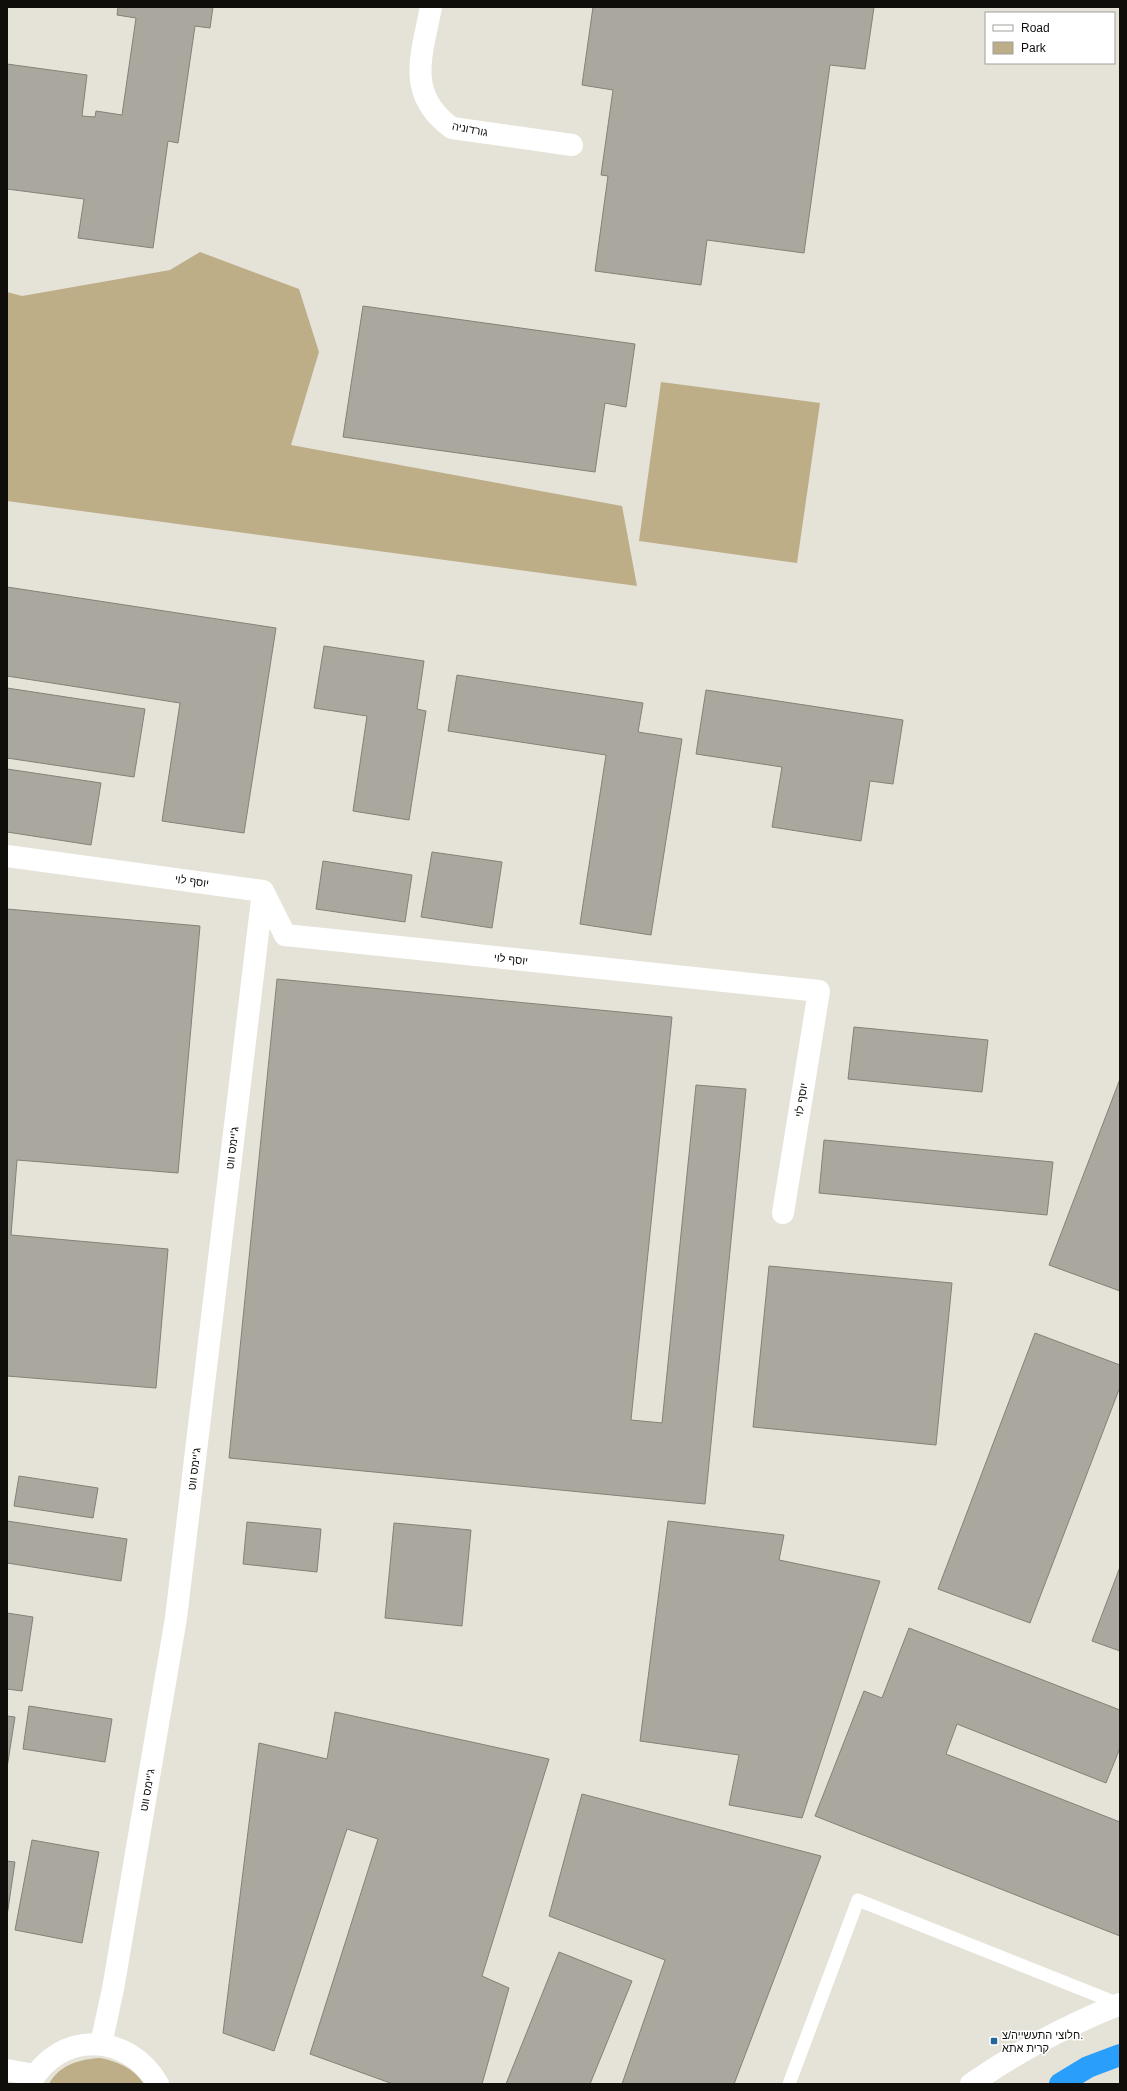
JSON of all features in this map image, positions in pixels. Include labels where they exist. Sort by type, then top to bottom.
[{"type":"highway","points":[[1060,2084],[1088,2067],[1120,2055]]},
{"type":"street","name":"גורדוניה","points":[[431,7],[419,73],[426,99],[438,118],[452,128],[572,145]]},
{"type":"street","name":"יוסף לוי","points":[[7,856],[263,891],[285,935],[819,991],[783,1214]]},
{"type":"street","name":"ג'יימס ווט","points":[[101,2044],[113,1989],[176,1618],[263,891]]},
{"type":"street","points":[[971,2084],[1036,2044],[1119,2004]]},
{"type":"street","points":[[7,2070],[32,2080],[44,2063],[57,2054],[86,2044],[101,2044],[120,2048],[137,2058],[150,2070],[158,2084]]},
{"type":"lane","points":[[789,2084],[858,1900],[1119,2004]]},
{"type":"green space","points":[[200,252],[299,289],[319,352],[291,445],[622,506],[637,586],[7,501],[7,292],[22,296],[170,270]]},
{"type":"green space","points":[[661,382],[820,403],[797,563],[639,541]]},
{"type":"green space","points":[[100,2058],[125,2066],[140,2078],[144,2084],[49,2084],[58,2072],[71,2064]]},
{"type":"building","points":[[118,7],[213,7],[210,28],[195,26],[178,143],[168,141],[153,248],[78,238],[84,199],[7,189],[7,64],[87,75],[82,116],[95,117],[96,111],[122,115],[136,18],[117,15]]},
{"type":"building","points":[[593,7],[874,7],[865,69],[830,65],[804,253],[707,240],[701,285],[595,271],[608,176],[601,175],[613,90],[582,85]]},
{"type":"building","points":[[363,306],[635,344],[626,407],[605,403],[595,472],[343,437]]},
{"type":"building","points":[[7,587],[276,628],[244,833],[162,821],[180,703],[7,676]]},
{"type":"building","points":[[324,646],[424,661],[417,709],[426,711],[409,820],[353,811],[367,716],[314,708]]},
{"type":"building","points":[[457,675],[643,703],[638,732],[682,739],[651,935],[580,924],[606,755],[448,731]]},
{"type":"building","points":[[7,688],[145,709],[134,777],[7,758]]},
{"type":"building","points":[[706,690],[903,720],[893,784],[870,781],[861,841],[772,827],[782,767],[696,754]]},
{"type":"building","points":[[7,769],[101,783],[91,845],[7,832]]},
{"type":"building","points":[[432,852],[502,862],[492,928],[421,917]]},
{"type":"building","points":[[323,861],[412,875],[405,922],[316,909]]},
{"type":"building","points":[[7,909],[200,926],[178,1173],[17,1160],[11,1235],[168,1249],[156,1388],[7,1376]]},
{"type":"building","points":[[277,979],[672,1017],[631,1420],[662,1423],[696,1085],[746,1089],[705,1504],[229,1458]]},
{"type":"building","points":[[854,1027],[988,1040],[982,1092],[848,1079]]},
{"type":"building","points":[[1120,1079],[1120,1291],[1049,1265]]},
{"type":"building","points":[[824,1140],[1053,1162],[1047,1215],[819,1193]]},
{"type":"building","points":[[769,1266],[952,1283],[936,1445],[753,1427]]},
{"type":"building","points":[[1035,1333],[1120,1365],[1120,1387],[1030,1623],[938,1589]]},
{"type":"building","points":[[19,1476],[98,1488],[93,1518],[14,1506]]},
{"type":"building","points":[[7,1521],[127,1539],[121,1581],[7,1563]]},
{"type":"building","points":[[668,1521],[784,1535],[779,1560],[880,1581],[802,1818],[729,1805],[739,1755],[640,1741]]},
{"type":"building","points":[[247,1522],[321,1529],[317,1572],[243,1564]]},
{"type":"building","points":[[394,1523],[471,1530],[462,1626],[385,1618]]},
{"type":"building","points":[[1120,1567],[1120,1651],[1092,1641]]},
{"type":"building","points":[[7,1613],[33,1617],[22,1691],[7,1689]]},
{"type":"building","points":[[909,1628],[1120,1710],[1120,1748],[1106,1783],[957,1724],[946,1754],[1120,1822],[1120,1936],[815,1816],[864,1691],[882,1698]]},
{"type":"building","points":[[29,1706],[112,1719],[105,1762],[23,1749]]},
{"type":"building","points":[[335,1712],[549,1759],[482,1976],[509,1988],[482,2084],[393,2084],[310,2054],[378,1839],[347,1829],[274,2051],[223,2033],[259,1743],[327,1759]]},
{"type":"building","points":[[7,1716],[15,1717],[7,1768]]},
{"type":"building","points":[[582,1794],[821,1856],[734,2084],[622,2084],[665,1960],[549,1916]]},
{"type":"building","points":[[32,1840],[99,1852],[82,1943],[15,1930]]},
{"type":"building","points":[[7,1861],[15,1862],[7,1916]]},
{"type":"building","points":[[559,1952],[632,1981],[590,2084],[506,2084]]},
{"type":"place","name":"חלוצי התעשייה/צ. קרית אתא","points":[[994,2041]]}]
